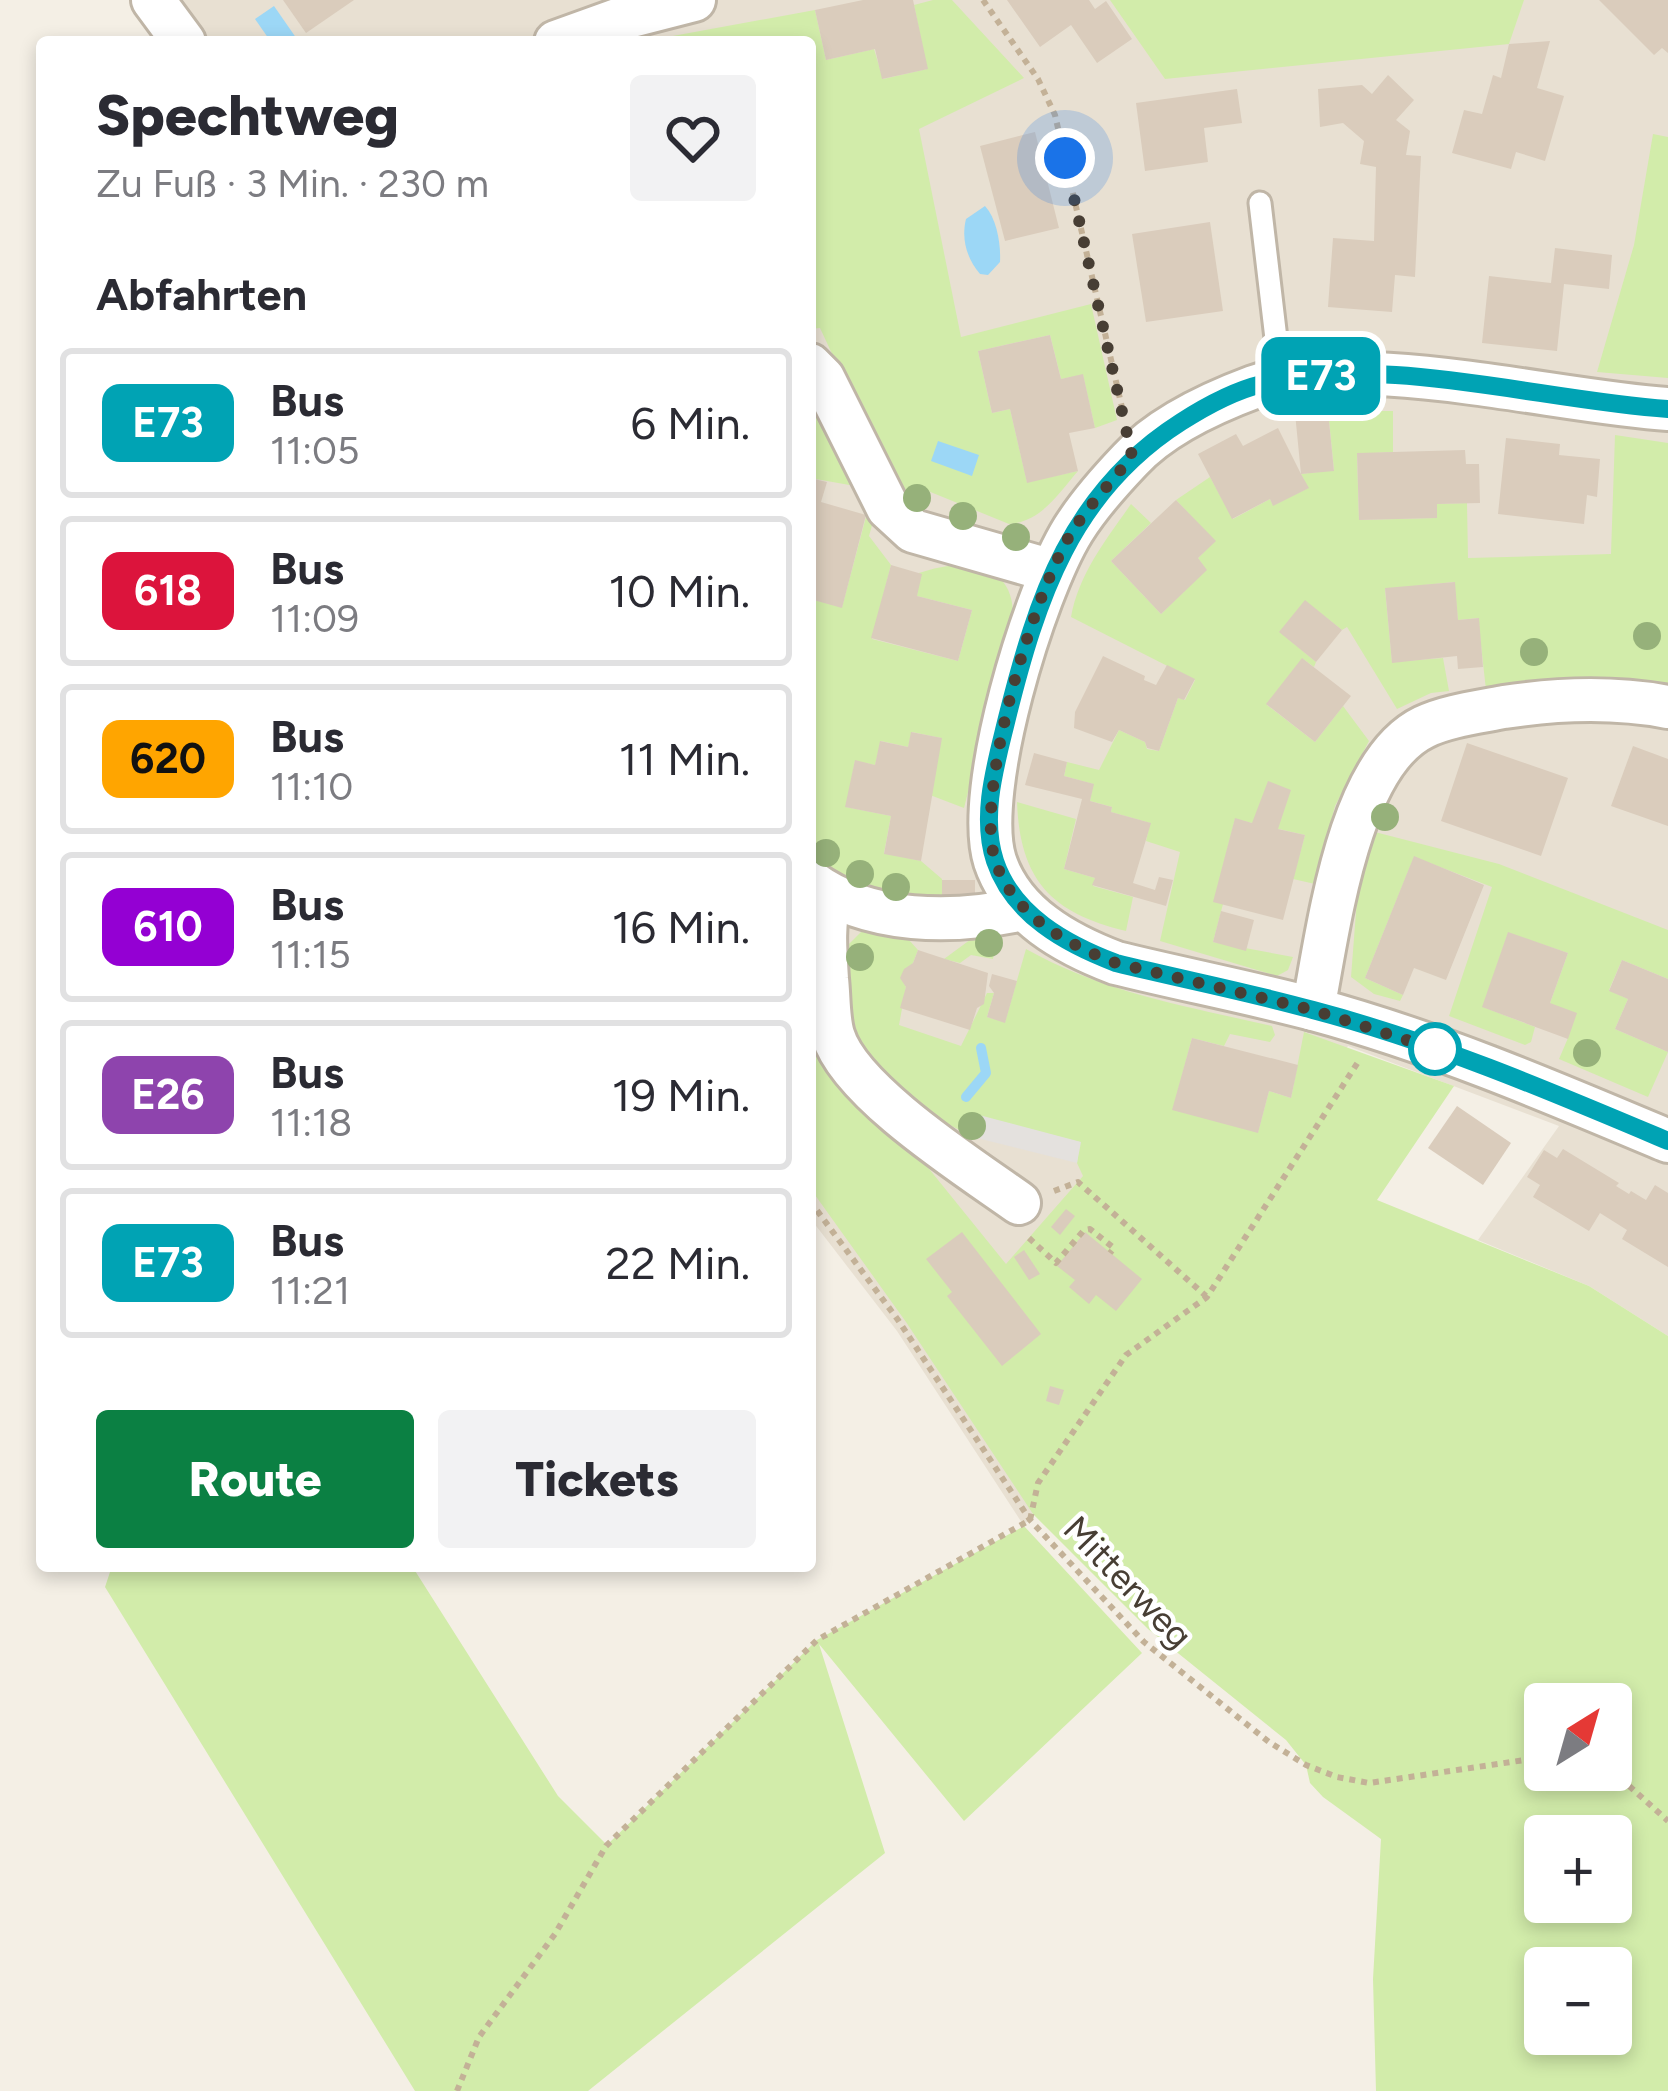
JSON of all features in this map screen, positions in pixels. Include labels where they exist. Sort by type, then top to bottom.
[{"type":"street","points":[[153,0],[180,36]]},
{"type":"street","points":[[567,36],[614,10],[694,0]]},
{"type":"street","points":[[816,371],[888,508],[914,531],[1052,571]]},
{"type":"street","points":[[1668,409],[1379,375],[1261,384],[1207,406],[1132,456],[1074,529],[1052,571],[1024,654],[991,790],[995,861],[1023,909],[1087,952],[1379,1030],[1515,1076],[1668,1141]]},
{"type":"street","points":[[1313,1010],[1338,879],[1353,830],[1370,785],[1395,750],[1423,727],[1541,701],[1639,701],[1668,707]]},
{"type":"street","points":[[1019,1203],[910,1122],[871,1089],[847,1060],[833,1036],[820,889],[917,919],[961,919],[1023,909]]},
{"type":"lane","points":[[1260,203],[1281,381]]},
{"type":"path","points":[[983,0],[1038,79],[1055,115],[1132,456]]},
{"type":"path","points":[[457,2091],[479,2037],[556,1934],[607,1846],[817,1640],[1030,1520],[1037,1484],[1126,1355],[1207,1297],[1379,1030]]},
{"type":"path","points":[[1111,1252],[1114,1248],[1090,1228],[1056,1263],[1030,1240],[1019,1203],[1078,1182],[1207,1297]]},
{"type":"path","name":"Mitterweg","points":[[816,1209],[898,1320],[1030,1520],[1175,1670],[1269,1742],[1337,1777],[1369,1783],[1524,1760]]},
{"type":"path","points":[[1632,1789],[1668,1821]]},
{"type":"shaded area","points":[[153,0],[1668,0],[1668,1336],[1589,1286],[1478,1240],[1559,1126],[1348,1046],[1024,1526],[897,1331],[816,1226],[816,36],[180,36]]},
{"type":"shaded area","points":[[979,1115],[1081,1142],[1077,1163],[973,1137]]},
{"type":"green space","points":[[952,0],[1024,78],[919,129],[961,337],[1091,304],[1117,420],[1095,428],[1083,375],[1061,379],[1050,335],[978,351],[992,413],[1010,409],[1027,482],[1078,471],[1040,512],[1020,522],[1009,524],[928,491],[895,489],[820,328],[816,328],[816,36],[673,36],[815,10],[826,60],[874,49],[883,79],[927,69],[914,5]]},
{"type":"green space","points":[[1110,0],[1524,0],[1509,44],[1165,79]]},
{"type":"green space","points":[[1653,134],[1668,137],[1668,378],[1597,372],[1634,245]]},
{"type":"green space","points":[[1328,411],[1393,411],[1393,452],[1357,454],[1359,520],[1436,518],[1437,504],[1467,503],[1468,558],[1611,554],[1615,435],[1668,443],[1668,686],[1486,690],[1478,618],[1458,620],[1454,582],[1385,589],[1392,662],[1443,658],[1449,691],[1431,693],[1397,709],[1347,627],[1342,630],[1305,601],[1280,632],[1316,662],[1314,667],[1303,659],[1267,705],[1315,742],[1343,706],[1369,741],[1335,806],[1315,884],[1293,879],[1305,835],[1235,819],[1214,901],[1223,904],[1213,942],[1293,957],[1288,970],[1277,976],[1160,941],[1180,852],[1146,841],[1150,823],[1090,801],[1093,784],[1064,776],[1067,762],[1099,770],[1119,730],[1145,742],[1147,749],[1159,751],[1178,698],[1185,700],[1195,680],[1071,617],[1087,571],[1131,504],[1151,523],[1111,561],[1161,614],[1206,570],[1198,558],[1215,541],[1176,500],[1210,477],[1233,519],[1270,499],[1273,505],[1308,488],[1301,474],[1334,470]]},
{"type":"green space","points":[[816,414],[855,486],[816,479]]},
{"type":"green space","points":[[867,513],[873,522],[869,536],[891,565],[872,639],[958,661],[972,610],[917,596],[919,573],[934,568],[980,568],[1003,582],[1010,595],[1013,613],[964,808],[930,795],[941,738],[912,732],[908,747],[881,741],[875,765],[855,761],[846,807],[891,816],[884,853],[921,861],[942,879],[942,902],[876,897],[816,864],[816,600],[842,607]]},
{"type":"green space","points":[[1017,802],[1076,819],[1064,869],[1095,878],[1093,886],[1133,897],[1126,931],[1078,914],[1044,889],[1025,853]]},
{"type":"green space","points":[[1371,831],[1499,864],[1668,930],[1668,979],[1622,960],[1609,990],[1628,999],[1615,1029],[1668,1052],[1648,1097],[1559,1059],[1568,1038],[1550,1003],[1568,953],[1508,933],[1483,1007],[1535,1027],[1531,1042],[1525,1045],[1449,1016],[1492,887],[1414,857],[1365,978],[1403,995],[1400,1001],[1374,994],[1351,977],[1357,899]]},
{"type":"green space","points":[[900,930],[918,950],[901,978],[906,987],[899,1025],[961,1046],[987,993],[994,993],[987,1017],[1005,1022],[1026,949],[1116,987],[1272,1026],[1275,1035],[1270,1042],[1230,1034],[1224,1046],[1192,1038],[1173,1109],[1258,1132],[1269,1091],[1291,1098],[1304,1032],[1454,1086],[1377,1200],[1589,1286],[1668,1336],[1668,2091],[1376,2091],[1373,1979],[1381,1839],[1323,1797],[1286,1740],[1148,1629],[1033,1514],[816,1196],[816,1037],[820,1034],[1006,1264],[1083,1176],[1077,1163],[1080,1142],[979,1116],[973,1137],[909,1104],[851,1045],[844,949],[861,932]]},
{"type":"green space","points":[[998,933],[993,959],[971,955],[960,963],[944,959],[978,934]]},
{"type":"green space","points":[[1024,1526],[1142,1653],[964,1821],[819,1644],[885,1853],[588,2091],[415,2091],[105,1587],[110,1572],[416,1572],[558,1796],[607,1845],[817,1640]]},
{"type":"water","points":[[274,6],[295,36],[267,36],[255,19]]},
{"type":"water","points":[[985,206],[995,225],[1000,255],[1000,262],[988,275],[980,274],[972,262],[964,234],[966,219]]},
{"type":"water","points":[[938,441],[979,455],[972,476],[931,461]]},
{"type":"building","points":[[283,0],[354,0],[306,33]]},
{"type":"building","points":[[863,0],[913,0],[928,69],[882,79],[875,49],[826,60],[815,10]]},
{"type":"building","points":[[1007,0],[1089,0],[1095,9],[1106,1],[1132,39],[1097,63],[1071,25],[1040,47]]},
{"type":"building","points":[[1599,0],[1668,0],[1668,53],[1662,48],[1654,55]]},
{"type":"building","points":[[1550,41],[1537,88],[1564,96],[1545,161],[1516,152],[1511,169],[1452,153],[1464,110],[1482,114],[1493,75],[1501,78],[1509,44]]},
{"type":"building","points":[[1388,75],[1414,100],[1396,120],[1410,131],[1406,155],[1421,156],[1415,277],[1395,275],[1392,312],[1328,307],[1333,238],[1374,241],[1376,167],[1360,164],[1364,141],[1343,123],[1320,127],[1318,89],[1362,85],[1372,94]]},
{"type":"building","points":[[1237,89],[1242,123],[1204,128],[1208,162],[1145,171],[1136,103]]},
{"type":"building","points":[[1035,132],[1059,228],[1005,241],[980,146]]},
{"type":"building","points":[[1210,222],[1223,311],[1146,322],[1132,234]]},
{"type":"building","points":[[1555,248],[1612,255],[1609,289],[1564,284],[1557,351],[1482,343],[1489,276],[1551,283]]},
{"type":"building","points":[[1050,335],[1061,379],[1083,374],[1095,428],[1069,433],[1078,471],[1027,483],[1010,409],[992,413],[978,351]]},
{"type":"building","points":[[1328,411],[1334,471],[1301,474],[1295,413]]},
{"type":"building","points":[[1278,428],[1309,488],[1273,506],[1270,499],[1232,519],[1198,454],[1236,434],[1243,446]]},
{"type":"building","points":[[1506,438],[1560,444],[1559,455],[1600,459],[1597,497],[1587,495],[1584,524],[1498,514]]},
{"type":"building","points":[[1465,450],[1466,464],[1479,464],[1480,503],[1437,504],[1437,518],[1359,520],[1357,453]]},
{"type":"building","points":[[816,479],[827,482],[821,502],[866,515],[842,608],[816,601]]},
{"type":"building","points":[[1176,500],[1216,541],[1198,558],[1207,570],[1161,614],[1111,561]]},
{"type":"building","points":[[891,565],[922,574],[917,596],[972,610],[958,661],[871,638]]},
{"type":"building","points":[[1455,582],[1458,620],[1479,618],[1483,667],[1458,669],[1457,656],[1392,663],[1385,588]]},
{"type":"building","points":[[1305,600],[1342,630],[1316,662],[1279,632]]},
{"type":"building","points":[[1103,656],[1156,685],[1167,665],[1195,679],[1184,700],[1178,698],[1159,751],[1119,730],[1112,742],[1074,728],[1075,712]]},
{"type":"building","points":[[1302,658],[1351,696],[1315,742],[1266,704]]},
{"type":"building","points":[[911,732],[942,738],[921,861],[884,854],[891,816],[845,807],[855,760],[875,765],[880,741],[908,747]]},
{"type":"building","points":[[1467,743],[1568,778],[1541,856],[1441,821]]},
{"type":"building","points":[[1633,746],[1668,759],[1668,826],[1611,806]]},
{"type":"building","points":[[1034,753],[1067,762],[1064,776],[1094,784],[1090,801],[1151,823],[1133,883],[1155,890],[1159,877],[1173,880],[1166,906],[1092,885],[1095,878],[1064,869],[1082,799],[1025,785]]},
{"type":"building","points":[[1268,781],[1291,790],[1278,829],[1305,835],[1283,920],[1213,902],[1235,818],[1252,823]]},
{"type":"building","points":[[1414,856],[1484,885],[1446,980],[1414,968],[1403,995],[1365,978]]},
{"type":"building","points":[[942,880],[975,880],[975,902],[942,902]]},
{"type":"building","points":[[1221,911],[1254,920],[1246,951],[1213,942]]},
{"type":"building","points":[[1508,932],[1568,953],[1550,1003],[1577,1013],[1568,1039],[1482,1007]]},
{"type":"building","points":[[918,950],[988,973],[984,1004],[977,1008],[970,1030],[900,1008],[906,987],[900,978]]},
{"type":"building","points":[[1622,960],[1668,979],[1668,1052],[1615,1029],[1628,999],[1609,991]]},
{"type":"building","points":[[992,974],[1017,981],[1005,1023],[987,1017],[994,993],[989,986]]},
{"type":"building","points":[[1192,1038],[1298,1065],[1291,1098],[1269,1091],[1258,1133],[1172,1110]]},
{"type":"building","points":[[1457,1106],[1511,1143],[1483,1185],[1428,1148]]},
{"type":"building","points":[[1563,1149],[1629,1194],[1646,1200],[1655,1185],[1668,1193],[1668,1267],[1622,1239],[1627,1230],[1600,1213],[1589,1231],[1533,1197],[1540,1185],[1527,1177],[1544,1150],[1557,1158]]},
{"type":"building","points":[[1066,1209],[1075,1216],[1060,1235],[1051,1227]]},
{"type":"building","points":[[962,1232],[1041,1334],[1002,1366],[947,1296],[952,1292],[926,1259]]},
{"type":"building","points":[[1085,1232],[1142,1279],[1116,1311],[1096,1295],[1089,1304],[1069,1287],[1075,1280],[1057,1266]]},
{"type":"building","points":[[1024,1250],[1040,1274],[1029,1280],[1014,1257]]},
{"type":"building","points":[[1050,1386],[1064,1390],[1059,1405],[1046,1401]]},
{"type":"waterway","points":[[966,1097],[986,1073],[981,1048]]},
{"type":"bus line","name":"E73","points":[[1668,409],[1379,375],[1309,376],[1261,384],[1207,406],[1132,456],[1074,529],[1052,571],[1024,654],[991,790],[995,861],[1008,886],[1023,909],[1087,952],[1379,1030],[1515,1076],[1668,1141]]},
{"type":"route","points":[[1065,158],[1132,456],[1074,529],[1052,571],[1024,654],[991,790],[995,861],[1023,909],[1087,952],[1313,1010],[1435,1049]]}]
